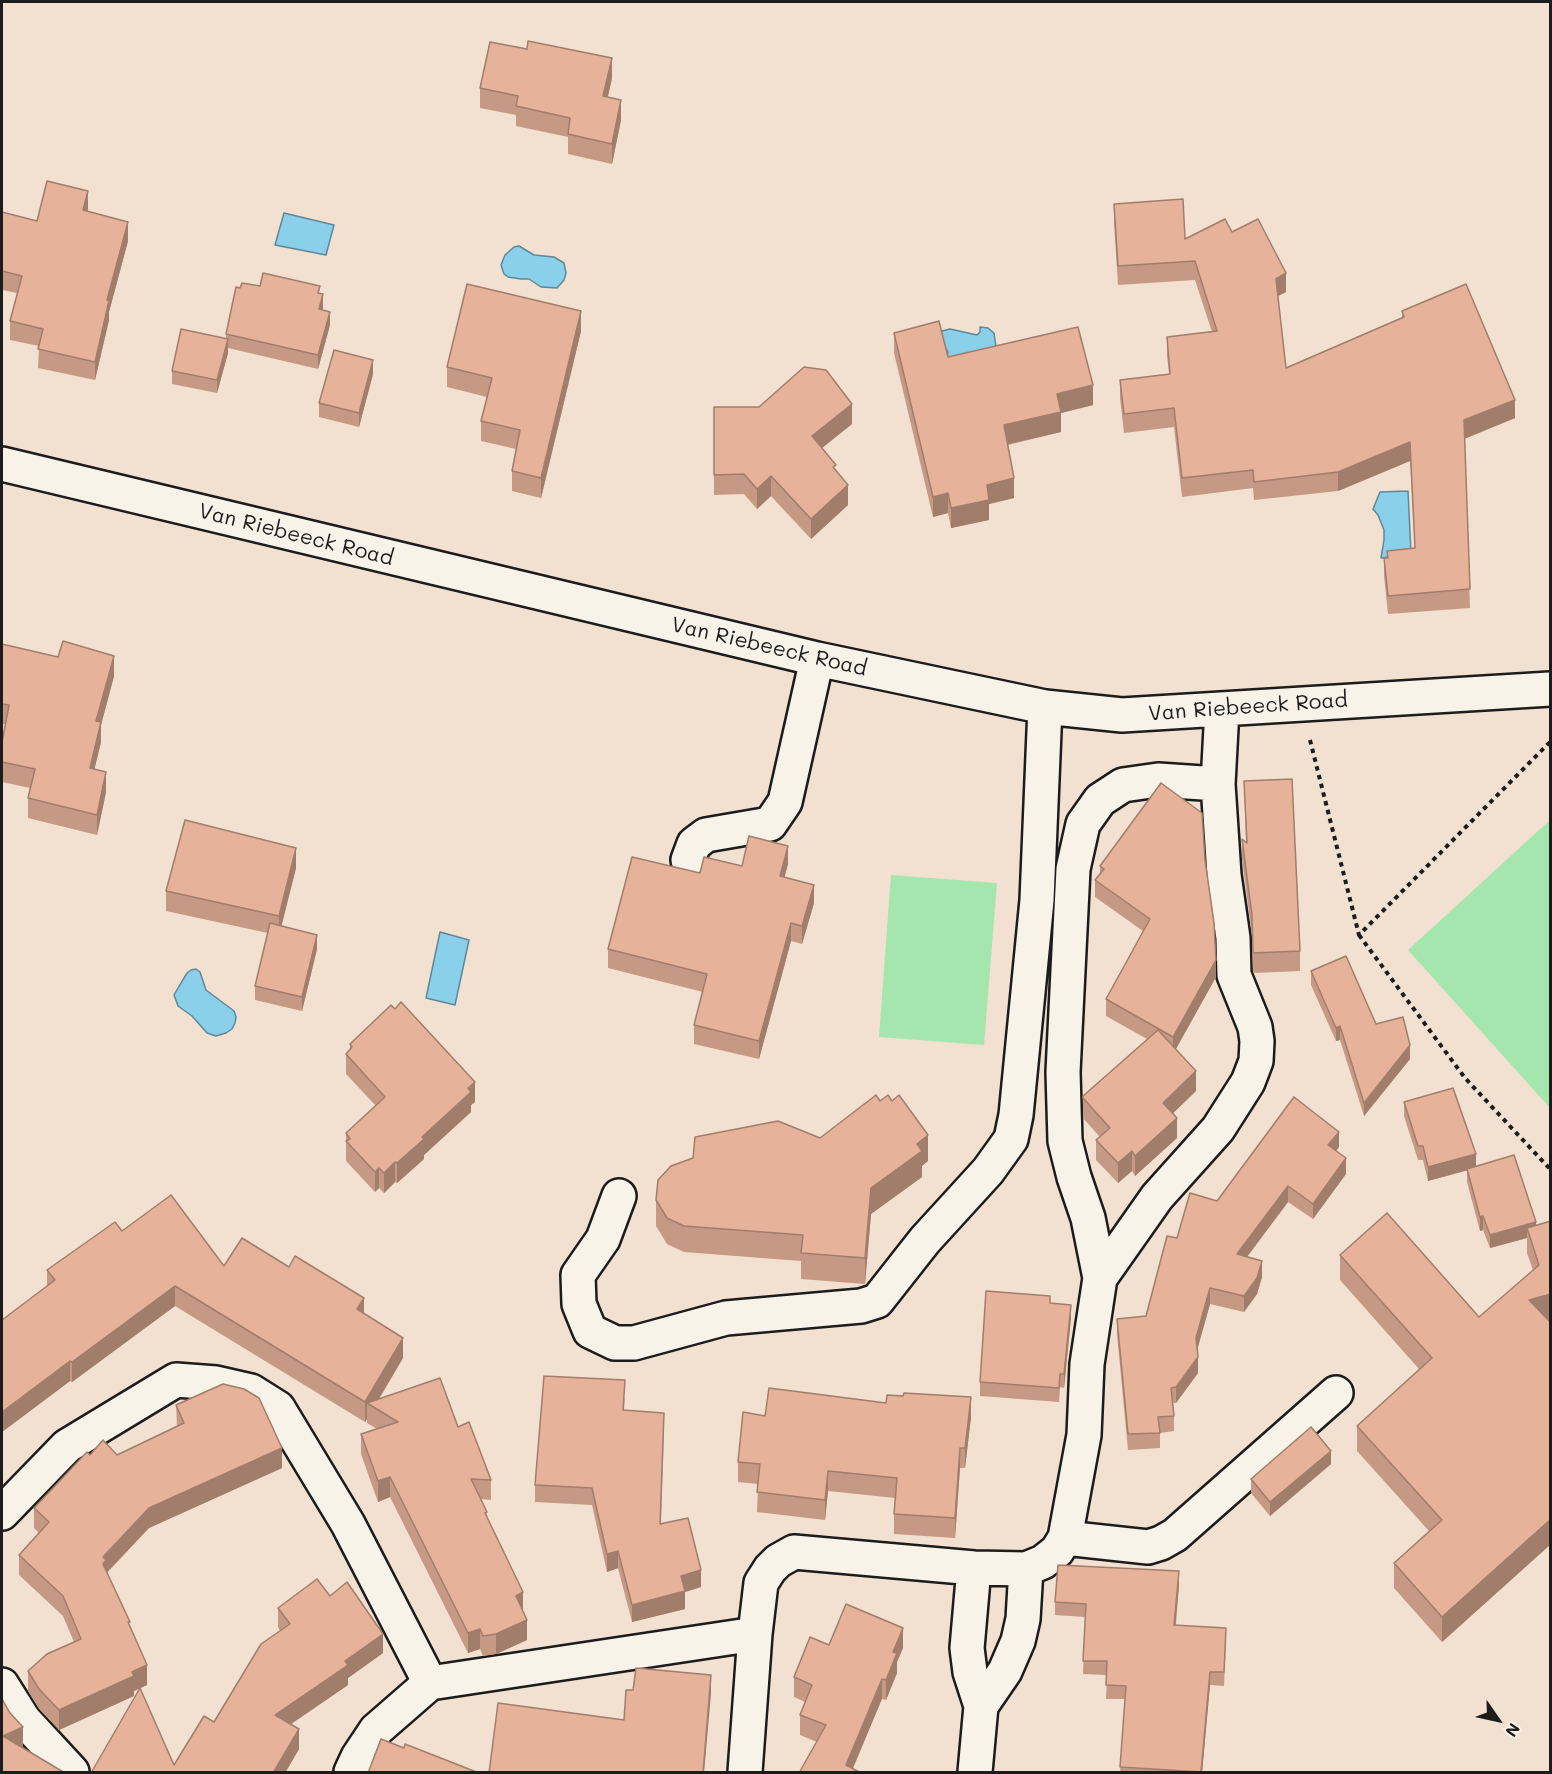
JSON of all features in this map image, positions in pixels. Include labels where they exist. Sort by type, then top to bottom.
[{"type":"street","name":"Van Riebeeck Road","points":[[2,464],[817,659],[1045,706],[1122,715],[1551,689]]},
{"type":"street","points":[[688,860],[694,844],[706,835],[770,824],[785,802],[817,659]]},
{"type":"street","points":[[619,1196],[603,1239],[578,1275],[579,1304],[590,1331],[615,1343],[634,1343],[726,1318],[861,1306],[877,1301],[925,1240],[988,1171],[1011,1139],[1016,1116],[1037,900],[1045,706]]},
{"type":"street","points":[[1100,1278],[1157,1197],[1218,1129],[1248,1082],[1256,1061],[1255,1027],[1234,975],[1233,938],[1224,875],[1218,784],[1222,709]]},
{"type":"street","points":[[745,1773],[761,1583],[778,1561],[794,1552],[974,1568],[1026,1569],[1043,1562],[1057,1551],[1065,1538],[1084,1435],[1087,1364],[1100,1278],[1088,1218],[1065,1141],[1063,1072],[1073,869],[1083,824],[1100,800],[1123,785],[1158,780],[1218,784]]},
{"type":"street","points":[[2,1513],[67,1446],[176,1380],[216,1383],[251,1391],[278,1408],[348,1524],[430,1683]]},
{"type":"street","points":[[1065,1538],[1148,1547],[1168,1539],[1336,1393]]},
{"type":"street","points":[[974,1568],[967,1648],[970,1672],[981,1706],[975,1773]]},
{"type":"street","points":[[981,1706],[1005,1671],[1018,1641],[1023,1619],[1026,1569]]},
{"type":"street","points":[[351,1773],[358,1757],[376,1730],[430,1683],[755,1634]]},
{"type":"street","points":[[2,1685],[24,1720],[72,1773]]},
{"type":"path","points":[[1301,704],[1359,935],[1465,1078],[1551,1169]]},
{"type":"path","points":[[1359,935],[1551,742]]},
{"type":"green space","points":[[1550,820],[1550,1108],[1408,950]]},
{"type":"green space","points":[[891,875],[997,883],[984,1045],[879,1037]]},
{"type":"water","points":[[284,213],[334,225],[326,255],[275,245]]},
{"type":"water","points":[[519,246],[534,255],[554,257],[564,263],[566,273],[564,280],[557,288],[541,287],[529,279],[508,277],[504,274],[501,265],[505,255],[514,247]]},
{"type":"water","points":[[980,327],[988,328],[994,333],[996,347],[957,360],[947,357],[948,352],[940,338],[942,331],[950,329],[977,335]]},
{"type":"water","points":[[1408,491],[1411,554],[1381,558],[1384,530],[1373,509],[1380,492]]},
{"type":"water","points":[[440,932],[469,940],[455,1005],[426,998]]},
{"type":"water","points":[[196,969],[200,972],[206,990],[234,1011],[235,1023],[226,1033],[216,1036],[207,1033],[192,1016],[178,1006],[174,995],[187,973]]},
{"type":"building","points":[[528,41],[612,58],[603,96],[621,100],[612,144],[568,134],[570,118],[516,106],[518,96],[480,88],[490,42],[527,49]]},
{"type":"building","points":[[47,181],[88,191],[83,210],[128,222],[107,300],[109,301],[95,362],[38,349],[43,329],[10,321],[22,276],[2,271],[2,212],[37,221]]},
{"type":"building","points":[[1183,199],[1185,239],[1225,219],[1232,232],[1258,219],[1286,273],[1276,279],[1286,368],[1404,317],[1402,311],[1466,284],[1515,400],[1464,420],[1470,589],[1388,596],[1384,558],[1388,558],[1387,551],[1415,548],[1410,442],[1338,472],[1254,482],[1253,470],[1182,478],[1174,408],[1124,414],[1120,380],[1170,374],[1167,337],[1217,331],[1195,261],[1118,266],[1114,204]]},
{"type":"building","points":[[263,273],[320,286],[318,293],[323,294],[319,309],[330,312],[318,355],[226,334],[236,287],[240,288],[242,283],[260,286]]},
{"type":"building","points":[[467,284],[581,311],[541,478],[512,471],[520,430],[481,421],[492,378],[447,367]]},
{"type":"building","points":[[939,321],[948,357],[1078,327],[1093,385],[1057,394],[1061,412],[1004,425],[1014,478],[987,485],[989,500],[951,508],[948,493],[933,497],[894,333]]},
{"type":"building","points":[[181,329],[228,339],[217,380],[172,371]]},
{"type":"building","points":[[334,350],[373,360],[359,413],[319,403]]},
{"type":"building","points":[[804,367],[826,370],[852,404],[812,436],[836,465],[833,467],[848,485],[811,519],[771,476],[757,489],[744,474],[714,475],[714,407],[759,407]]},
{"type":"building","points":[[63,641],[114,656],[96,721],[101,722],[90,768],[106,772],[97,815],[28,798],[35,769],[2,762],[2,742],[9,705],[2,704],[2,644],[58,657]]},
{"type":"building","points":[[1292,779],[1300,951],[1253,953],[1252,915],[1242,839],[1247,843],[1244,781]]},
{"type":"building","points":[[1161,783],[1202,813],[1216,960],[1173,1037],[1106,999],[1150,919],[1095,880],[1104,869],[1100,866]]},
{"type":"building","points":[[185,820],[296,848],[279,916],[166,891]]},
{"type":"building","points":[[749,836],[788,846],[780,876],[814,885],[802,926],[791,923],[759,1041],[694,1025],[707,974],[608,949],[632,857],[700,873],[704,857],[742,866]]},
{"type":"building","points":[[270,923],[317,935],[302,997],[255,986]]},
{"type":"building","points":[[1346,956],[1376,1024],[1403,1017],[1410,1045],[1364,1103],[1340,1026],[1336,1028],[1311,971]]},
{"type":"building","points":[[401,1002],[475,1082],[468,1088],[471,1092],[422,1137],[424,1139],[384,1173],[379,1168],[375,1172],[346,1141],[350,1139],[346,1133],[385,1097],[346,1054],[352,1047],[350,1044],[391,1005],[395,1009]]},
{"type":"building","points":[[1158,1030],[1196,1071],[1163,1103],[1177,1118],[1135,1156],[1132,1151],[1118,1163],[1096,1140],[1110,1128],[1083,1096]]},
{"type":"building","points":[[1453,1088],[1476,1154],[1428,1167],[1423,1146],[1418,1146],[1404,1102]]},
{"type":"building","points":[[876,1095],[880,1101],[888,1095],[892,1101],[899,1095],[928,1135],[917,1144],[922,1151],[871,1188],[865,1258],[801,1253],[803,1235],[684,1226],[667,1218],[656,1200],[658,1180],[671,1166],[693,1158],[695,1137],[778,1121],[820,1138]]},
{"type":"building","points":[[1294,1097],[1339,1132],[1328,1145],[1346,1158],[1313,1204],[1288,1186],[1237,1254],[1262,1261],[1257,1278],[1244,1296],[1210,1288],[1196,1338],[1198,1357],[1176,1387],[1171,1388],[1174,1416],[1158,1417],[1160,1433],[1128,1434],[1117,1319],[1146,1316],[1167,1236],[1177,1238],[1190,1193],[1217,1201]]},
{"type":"building","points":[[1514,1155],[1536,1222],[1490,1235],[1483,1216],[1480,1217],[1467,1169]]},
{"type":"building","points":[[171,1195],[224,1266],[242,1238],[289,1267],[295,1256],[364,1298],[357,1309],[403,1338],[365,1402],[175,1286],[2,1412],[2,1320],[55,1280],[47,1270],[115,1222],[122,1231]]},
{"type":"building","points":[[1387,1213],[1479,1317],[1539,1265],[1527,1228],[1551,1221],[1551,1294],[1529,1300],[1551,1323],[1551,1519],[1442,1617],[1394,1563],[1442,1520],[1357,1426],[1432,1358],[1340,1255]]},
{"type":"building","points":[[986,1291],[1050,1296],[1050,1303],[1071,1305],[1064,1374],[1060,1374],[1059,1388],[980,1382]]},
{"type":"building","points":[[544,1376],[625,1380],[623,1410],[664,1413],[660,1524],[688,1518],[701,1570],[681,1576],[685,1591],[632,1605],[618,1551],[607,1554],[592,1488],[535,1485]]},
{"type":"building","points":[[440,1378],[458,1427],[469,1422],[491,1480],[471,1479],[523,1592],[516,1596],[527,1620],[496,1634],[483,1636],[480,1629],[468,1633],[390,1477],[378,1481],[361,1434],[398,1422],[367,1403]]},
{"type":"building","points":[[223,1384],[244,1389],[259,1398],[282,1448],[149,1508],[103,1557],[106,1560],[103,1564],[147,1665],[132,1672],[134,1676],[59,1710],[39,1689],[28,1671],[47,1654],[81,1639],[63,1596],[19,1555],[49,1522],[34,1508],[87,1452],[90,1455],[103,1440],[117,1455],[184,1423],[176,1405]]},
{"type":"building","points":[[769,1388],[886,1403],[887,1395],[903,1396],[904,1393],[971,1397],[965,1448],[960,1448],[955,1518],[894,1514],[897,1478],[828,1471],[825,1500],[757,1492],[760,1464],[738,1462],[743,1412],[765,1416]]},
{"type":"building","points":[[1311,1427],[1331,1451],[1270,1502],[1251,1479]]},
{"type":"building","points":[[1058,1565],[1179,1571],[1174,1625],[1226,1628],[1224,1672],[1210,1672],[1201,1772],[1120,1767],[1126,1686],[1106,1685],[1107,1661],[1083,1661],[1086,1604],[1055,1602]]},
{"type":"building","points":[[317,1579],[330,1596],[347,1582],[383,1634],[345,1661],[348,1665],[275,1715],[299,1729],[273,1773],[91,1773],[140,1688],[174,1765],[204,1716],[214,1722],[261,1644],[290,1624],[278,1608]]},
{"type":"building","points":[[846,1604],[903,1628],[893,1652],[897,1653],[886,1680],[882,1679],[846,1765],[861,1773],[799,1773],[826,1725],[800,1715],[812,1685],[794,1677],[810,1637],[829,1645]]},
{"type":"building","points":[[636,1668],[711,1675],[703,1773],[489,1773],[498,1703],[624,1720],[626,1690],[633,1690]]},
{"type":"building","points":[[2,1699],[10,1713],[23,1727],[3,1736],[65,1773],[2,1773]]},
{"type":"building","points":[[381,1739],[404,1748],[405,1744],[479,1773],[368,1773]]}]
